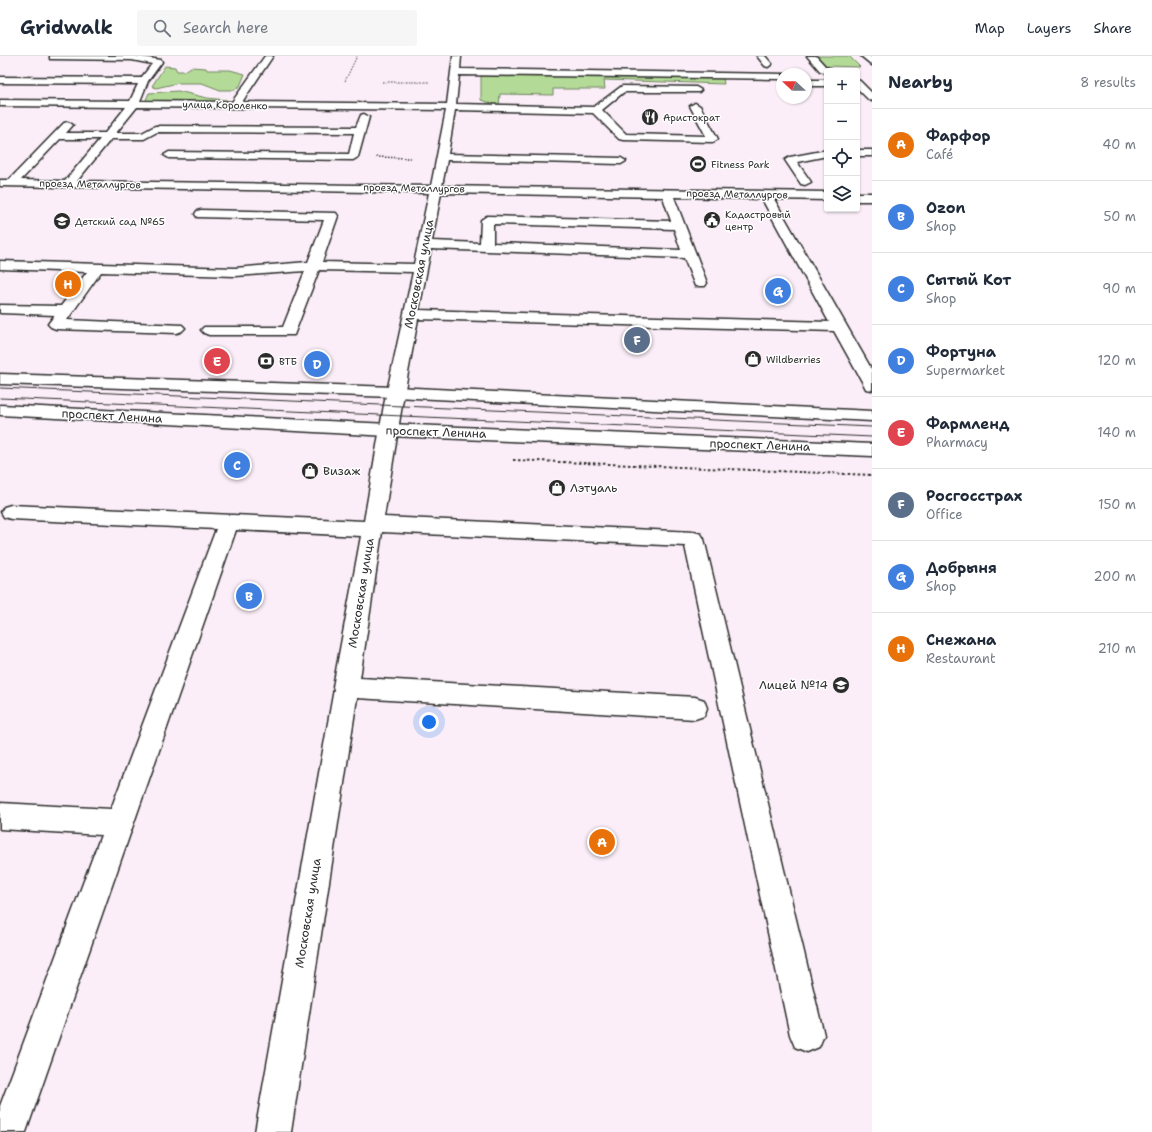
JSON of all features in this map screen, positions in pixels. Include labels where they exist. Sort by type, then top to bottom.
[{"type":"street","points":[[55,56],[53,58],[133,57],[158,62],[144,81],[134,104],[68,184]]},
{"type":"street","points":[[235,105],[269,56]]},
{"type":"street","name":"Московская улица","points":[[273,1132],[345,687],[395,392],[442,157],[451,107],[457,56]]},
{"type":"street","points":[[761,56],[768,64]]},
{"type":"street","points":[[811,56],[824,69]]},
{"type":"street","points":[[865,56],[872,62]]},
{"type":"street","points":[[524,62],[524,73]]},
{"type":"street","points":[[455,72],[776,76]]},
{"type":"street","points":[[750,76],[755,82],[776,83]]},
{"type":"street","points":[[812,76],[824,76]]},
{"type":"street","points":[[0,80],[144,81]]},
{"type":"street","points":[[860,80],[872,98]]},
{"type":"street","points":[[812,83],[824,83]]},
{"type":"street","points":[[695,106],[713,139],[623,138],[596,110],[622,89],[696,90]]},
{"type":"street","name":"улица Короленко","points":[[0,103],[368,106],[596,110]]},
{"type":"street","points":[[188,129],[166,160],[242,148],[353,157],[352,141],[360,130],[368,106]]},
{"type":"street","points":[[6,183],[58,136],[72,121]]},
{"type":"street","points":[[58,136],[144,136],[155,129],[360,130]]},
{"type":"street","points":[[242,148],[252,129]]},
{"type":"street","points":[[860,153],[872,153]]},
{"type":"street","points":[[805,182],[790,160],[824,154]]},
{"type":"street","points":[[442,157],[621,161]]},
{"type":"street","name":"проезд Металлургов","points":[[6,183],[824,196]]},
{"type":"street","points":[[666,193],[700,283]]},
{"type":"street","points":[[209,330],[289,332],[332,216],[198,220],[213,194]]},
{"type":"street","points":[[766,195],[872,385]]},
{"type":"street","points":[[860,197],[872,197]]},
{"type":"street","points":[[486,247],[487,220],[678,225]]},
{"type":"street","points":[[425,245],[689,254]]},
{"type":"street","points":[[0,265],[235,272],[314,266],[420,268]]},
{"type":"street","points":[[97,268],[56,324],[177,328]]},
{"type":"street","points":[[0,295],[3,295],[0,299]]},
{"type":"street","points":[[0,309],[65,311]]},
{"type":"street","points":[[410,314],[841,327]]},
{"type":"street","points":[[1,381],[395,392],[872,416]]},
{"type":"street","name":"проспект Ленина","points":[[0,410],[389,430],[872,450]]},
{"type":"street","points":[[11,512],[229,522],[694,539],[807,1035]]},
{"type":"street","points":[[8,1132],[229,522]]},
{"type":"street","points":[[345,687],[694,708]]},
{"type":"street","points":[[0,816],[120,823]]},
{"type":"path","points":[[345,81],[358,56]]},
{"type":"path","points":[[382,82],[429,82]]},
{"type":"path","points":[[353,157],[410,158]]},
{"type":"green space","points":[[817,56],[849,56],[860,67],[827,66]]},
{"type":"green space","points":[[165,66],[175,67],[177,71],[185,71],[191,67],[206,68],[207,70],[230,70],[245,74],[240,86],[234,90],[220,90],[202,83],[178,83],[156,88],[152,86]]},
{"type":"green space","points":[[481,75],[723,78],[724,84],[604,80],[605,89],[553,89],[553,95],[500,94],[499,106],[481,100]]},
{"type":"green space","points":[[178,91],[207,98],[227,100],[228,102],[145,102],[149,93]]},
{"type":"tram line","points":[[0,388],[872,427]]},
{"type":"tram line","points":[[0,398],[872,437]]},
{"type":"place","name":"Аристократ","points":[[650,117]]},
{"type":"place","name":"Fitness Park","points":[[698,164]]},
{"type":"place","name":"Кадастровый центр","points":[[712,220]]},
{"type":"place","name":"Детский сад №65","points":[[62,221]]},
{"type":"place","name":"Снежана","points":[[68,284]]},
{"type":"place","name":"Добрыня","points":[[778,291]]},
{"type":"place","name":"Росгосстрах","points":[[637,340]]},
{"type":"place","name":"Wildberries","points":[[753,359]]},
{"type":"place","name":"Фармленд","points":[[217,361]]},
{"type":"place","name":"ВТБ","points":[[266,361]]},
{"type":"place","name":"Фортуна","points":[[317,364]]},
{"type":"place","name":"Сытый Кот","points":[[237,465]]},
{"type":"place","name":"Визаж","points":[[310,471]]},
{"type":"place","name":"Лэтуаль","points":[[557,488]]},
{"type":"place","name":"Ozon","points":[[249,596]]},
{"type":"place","name":"Лицей №14","points":[[841,685]]},
{"type":"place","name":"Фарфор","points":[[602,842]]}]
